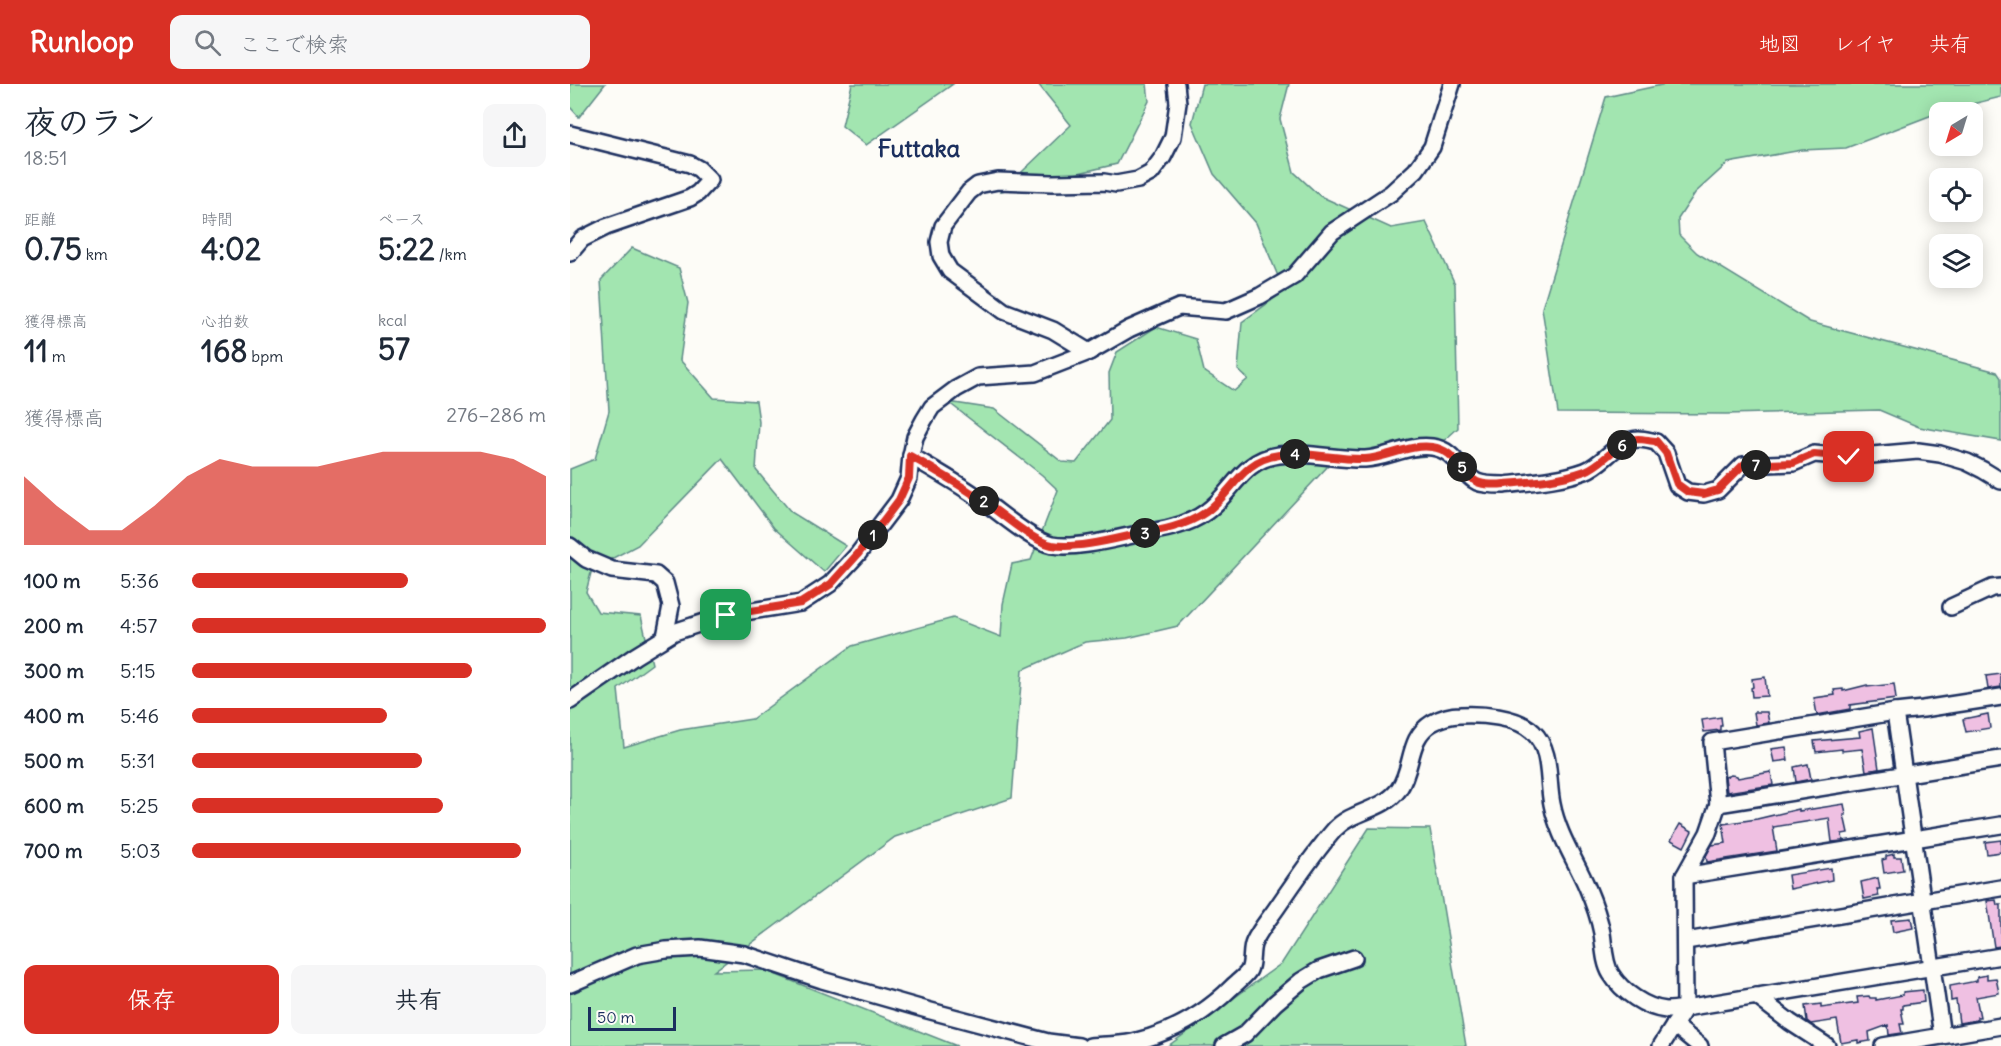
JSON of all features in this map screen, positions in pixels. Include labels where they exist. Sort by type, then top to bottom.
[{"type":"street","points":[[1089,352],[1053,330],[1004,311],[950,271],[941,255],[939,242],[943,226],[969,192],[978,185],[998,181],[1116,184],[1138,180],[1151,173],[1163,157],[1173,137],[1178,103],[1176,84]]},
{"type":"street","points":[[570,701],[674,632],[726,615],[801,603],[831,584],[858,554],[899,500],[909,478],[910,456],[915,437],[932,407],[956,389],[978,377],[1035,373],[1089,352],[1129,329],[1179,307],[1226,311],[1260,296],[1294,276],[1332,232],[1391,193],[1416,170],[1432,147],[1452,84]]},
{"type":"street","points":[[570,134],[690,164],[710,180],[690,198],[606,227],[582,239],[570,253]]},
{"type":"street","points":[[910,456],[978,497],[1038,540],[1054,545],[1087,544],[1162,530],[1186,523],[1206,512],[1256,461],[1278,455],[1298,454],[1364,459],[1381,457],[1401,450],[1430,447],[1442,450],[1458,461],[1465,471],[1478,482],[1501,485],[1588,470],[1604,461],[1625,442],[1639,439],[1656,441],[1666,453],[1677,484],[1688,492],[1704,494],[1718,490],[1743,465],[1793,463],[1814,454],[1849,457],[1918,451],[1940,454],[1967,462],[2001,481]]},
{"type":"street","points":[[570,546],[586,559],[612,570],[656,575],[665,583],[671,606],[665,638]]},
{"type":"street","points":[[1951,608],[1992,588],[2001,587]]},
{"type":"street","points":[[1661,1046],[1685,1008],[1684,876],[1708,833],[1718,804],[1712,742],[2001,696]]},
{"type":"street","points":[[1895,712],[1942,1036]]},
{"type":"street","points":[[1090,1046],[1133,1042],[1170,1030],[1218,1001],[1249,970],[1253,943],[1335,829],[1350,817],[1374,808],[1398,791],[1415,741],[1421,732],[1438,719],[1448,716],[1503,718],[1525,726],[1540,741],[1545,752],[1551,802],[1556,821],[1588,889],[1611,974],[1641,1002],[1665,1010],[1685,1008],[2001,956]]},
{"type":"street","points":[[1718,804],[2001,759]]},
{"type":"street","points":[[1684,876],[2001,825]]},
{"type":"street","points":[[1686,941],[2001,888]]},
{"type":"street","points":[[570,984],[637,955],[700,948],[744,954],[822,980],[927,1010],[1048,1042],[1078,1046]]},
{"type":"street","points":[[1224,1046],[1245,1034],[1275,1003],[1301,981],[1319,970],[1354,958]]},
{"type":"street","points":[[1756,996],[1827,1046]]},
{"type":"street","points":[[1674,1025],[1700,1046]]},
{"type":"street","points":[[1883,1046],[2001,1026]]},
{"type":"green space","points":[[570,84],[605,84],[579,117],[570,107]]},
{"type":"green space","points":[[852,84],[953,84],[866,145],[842,126]]},
{"type":"green space","points":[[1038,84],[1147,84],[1149,101],[1117,164],[1002,191],[1071,125]]},
{"type":"green space","points":[[1202,84],[1289,84],[1280,119],[1294,172],[1320,196],[1391,228],[1426,222],[1455,284],[1458,428],[1427,456],[1329,465],[1178,626],[1127,638],[1085,642],[1022,670],[1012,798],[895,837],[714,971],[764,970],[957,1046],[570,1046],[570,469],[595,459],[609,411],[601,280],[632,248],[679,268],[688,303],[680,360],[714,398],[756,401],[759,422],[756,470],[791,512],[846,546],[824,572],[774,528],[722,459],[638,545],[592,569],[586,592],[598,612],[641,616],[652,664],[618,689],[624,747],[680,730],[752,719],[852,646],[953,618],[1001,637],[1003,604],[1012,564],[1031,560],[1058,490],[948,402],[994,409],[1062,462],[1076,463],[1110,420],[1109,373],[1117,352],[1156,327],[1196,339],[1204,371],[1234,391],[1248,379],[1238,370],[1242,322],[1290,287],[1280,281],[1256,223],[1214,174],[1192,123]]},
{"type":"green space","points":[[1666,84],[2001,84],[2001,97],[1981,102],[1929,102],[1929,116],[1846,148],[1802,150],[1728,163],[1695,193],[1678,219],[1679,235],[1697,253],[1810,322],[1997,372],[2001,378],[2001,441],[1919,427],[1879,410],[1726,414],[1558,413],[1542,308],[1606,97]]},
{"type":"green space","points":[[1369,828],[1430,829],[1466,1046],[1168,1046],[1282,963]]},
{"type":"building","points":[[2001,674],[2001,687],[1988,689],[1986,676]]},
{"type":"building","points":[[1765,677],[1767,696],[1752,697],[1752,679]]},
{"type":"building","points":[[1894,684],[1896,699],[1850,705],[1850,709],[1817,715],[1814,698],[1835,695],[1834,690],[1843,689],[1843,691],[1867,685],[1867,687]]},
{"type":"building","points":[[1754,712],[1767,712],[1769,723],[1756,725]]},
{"type":"building","points":[[1988,714],[1990,728],[1966,732],[1963,719]]},
{"type":"building","points":[[1721,717],[1720,730],[1704,732],[1702,720]]},
{"type":"building","points":[[1873,728],[1879,769],[1866,771],[1862,749],[1816,752],[1814,741],[1860,737],[1859,731]]},
{"type":"building","points":[[1786,747],[1788,760],[1774,762],[1771,749]]},
{"type":"building","points":[[1808,764],[1811,779],[1796,782],[1794,767]]},
{"type":"building","points":[[1771,772],[1773,785],[1727,792],[1725,777],[1731,775],[1738,778]]},
{"type":"building","points":[[1844,804],[1848,833],[1842,834],[1843,841],[1832,842],[1829,818],[1773,827],[1777,851],[1707,862],[1706,856],[1712,845],[1726,843],[1723,824],[1799,809],[1799,811]]},
{"type":"building","points":[[1680,824],[1692,831],[1684,847],[1671,840]]},
{"type":"building","points":[[2001,840],[2001,852],[1987,854],[1985,842]]},
{"type":"building","points":[[1894,854],[1894,857],[1901,857],[1903,870],[1884,873],[1882,860]]},
{"type":"building","points":[[1831,868],[1832,880],[1790,889],[1788,875]]},
{"type":"building","points":[[1878,878],[1879,896],[1864,899],[1861,882]]},
{"type":"building","points":[[1996,900],[1997,905],[2001,905],[2001,946],[1994,947],[1987,901]]},
{"type":"building","points":[[1911,918],[1913,928],[1893,932],[1891,920]]},
{"type":"building","points":[[1987,975],[1987,979],[1996,978],[1999,993],[1976,997],[1980,1017],[1977,1017],[1977,1020],[1959,1023],[1956,1000],[1951,1001],[1950,986],[1977,981],[1977,977]]},
{"type":"building","points":[[1923,990],[1924,1002],[1903,1005],[1901,1009],[1904,1024],[1900,1024],[1902,1033],[1889,1035],[1888,1025],[1869,1032],[1870,1041],[1858,1043],[1858,1040],[1841,1043],[1837,1020],[1811,1024],[1807,1021],[1805,1006],[1821,1004],[1821,1008],[1858,1003],[1857,997],[1869,996],[1876,1000],[1903,995],[1903,992]]},
{"type":"district","name":"Futtaka","points":[[919,148]]},
{"type":"route","points":[[726,615],[801,603],[831,584],[858,554],[899,500],[909,478],[910,456],[978,497],[1038,540],[1054,545],[1087,544],[1162,530],[1186,523],[1206,512],[1256,461],[1278,455],[1298,454],[1364,459],[1381,457],[1401,450],[1430,447],[1442,450],[1458,461],[1465,471],[1478,482],[1501,485],[1588,470],[1604,461],[1625,442],[1639,439],[1656,441],[1666,453],[1677,484],[1688,492],[1704,494],[1718,490],[1743,465],[1781,465],[1793,463],[1814,454],[1849,457]]}]
